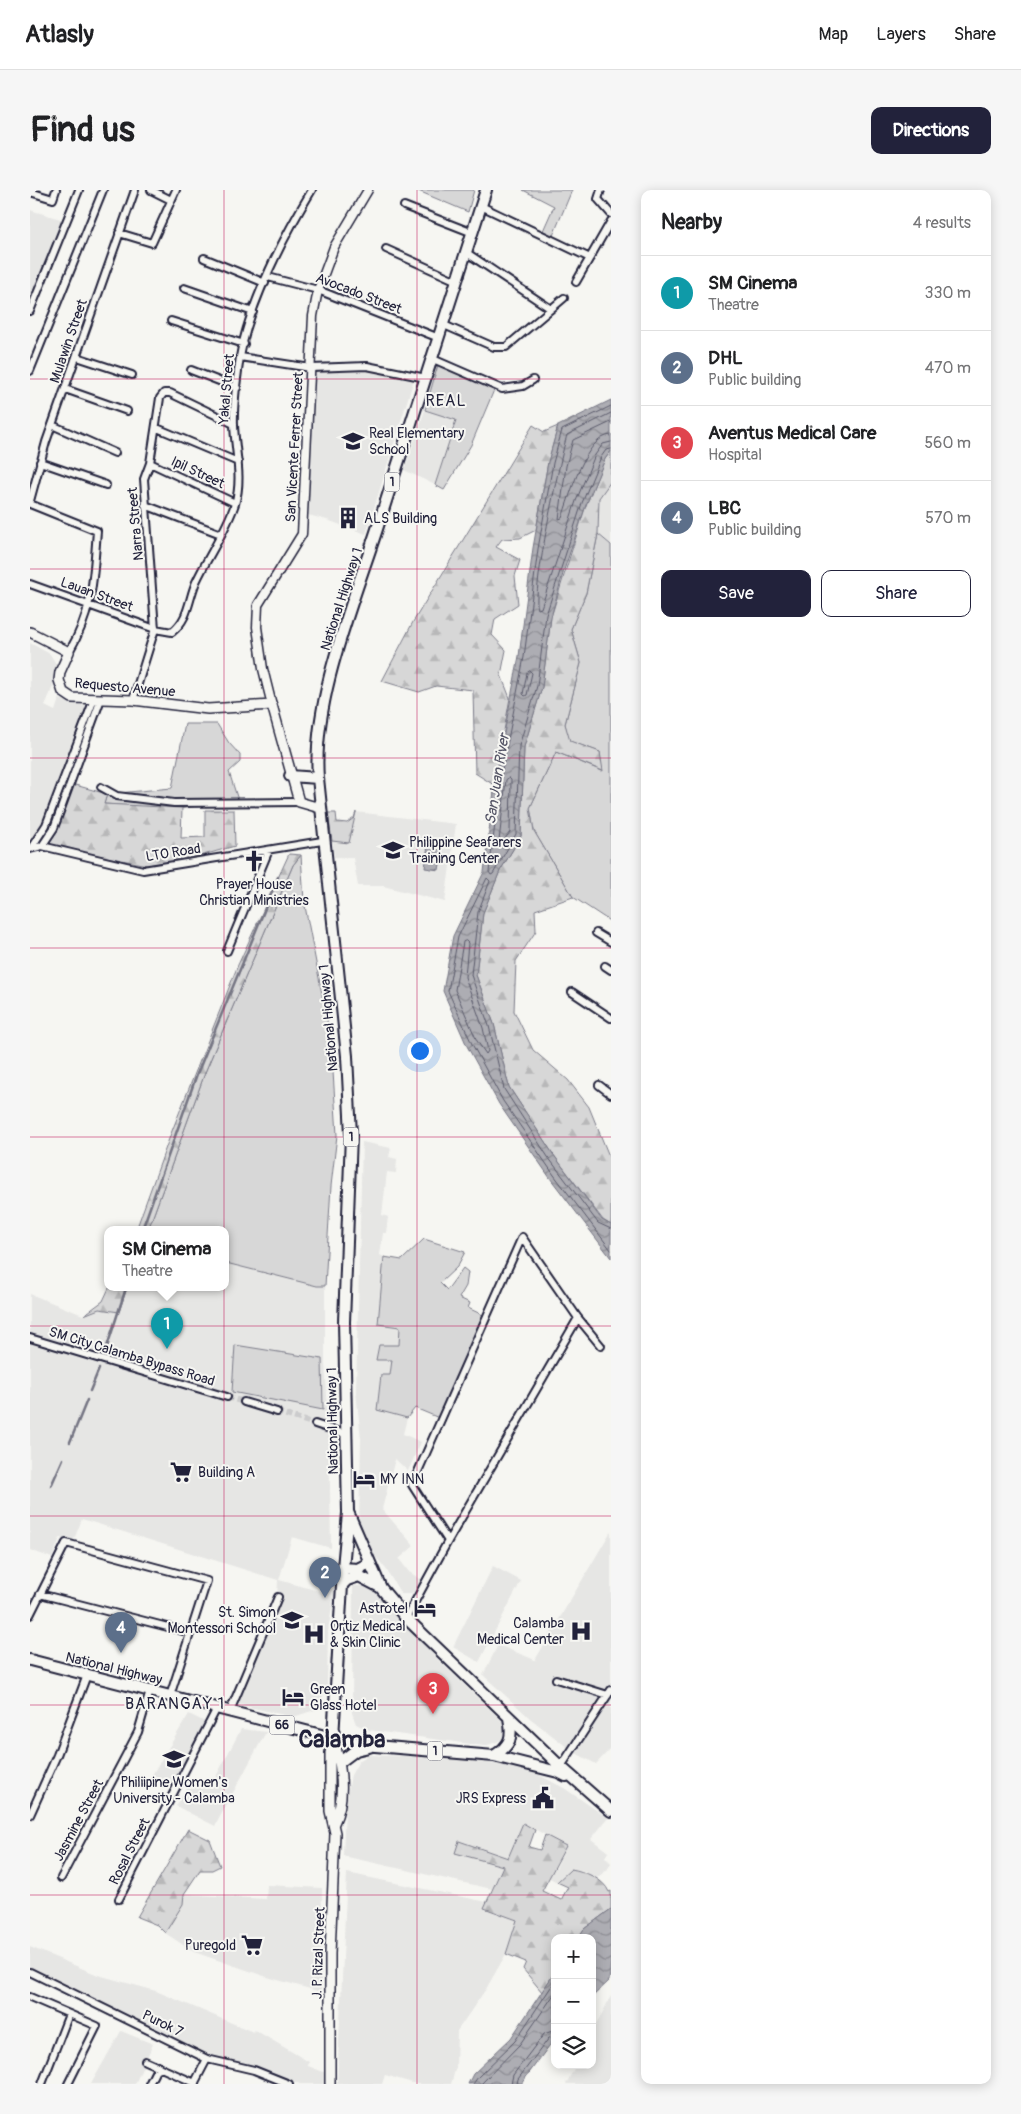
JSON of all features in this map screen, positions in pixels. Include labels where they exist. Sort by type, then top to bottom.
[{"type":"main road","name":"National Highway 1","points":[[486,190],[329,680],[319,723],[316,756],[322,841],[346,1056],[351,1135],[345,1277],[345,1434],[348,1512],[381,1588],[406,1618],[508,1717],[559,1770],[576,1781],[611,1811]]},
{"type":"main road","points":[[30,632],[69,652]]},
{"type":"main road","name":"Requesto Avenue","points":[[69,652],[60,672],[60,688],[67,696],[72,698],[133,700],[208,709],[272,705]]},
{"type":"main road","points":[[272,705],[290,776],[299,802],[320,808]]},
{"type":"main road","points":[[290,776],[318,778]]},
{"type":"main road","points":[[333,1738],[348,1512]]},
{"type":"main road","points":[[343,1568],[358,1569],[369,1564]]},
{"type":"main road","name":"1","points":[[342,1585],[347,1580],[359,1576],[381,1588]]},
{"type":"main road","name":"National Highway","points":[[30,1660],[333,1738]]},
{"type":"main road","points":[[494,1756],[510,1741],[512,1733],[508,1717]]},
{"type":"main road","name":"National Highway 1","points":[[333,1738],[375,1746],[494,1756],[559,1770]]},
{"type":"main road","name":"J. P. Rizal Street","points":[[333,1738],[340,1762],[340,1811],[334,1823]]},
{"type":"main road","name":"J. P. Rizal Street","points":[[330,2084],[334,1823],[330,1811],[330,1753],[333,1738]]},
{"type":"main road","points":[[340,1762],[356,1750],[375,1746]]},
{"type":"street","points":[[30,192],[53,199],[56,190]]},
{"type":"street","points":[[30,311],[79,190]]},
{"type":"street","points":[[30,371],[103,190]]},
{"type":"street","name":"Mulawin Street","points":[[30,502],[52,425],[135,190]]},
{"type":"street","points":[[152,190],[171,200]]},
{"type":"street","points":[[119,232],[152,243],[176,190]]},
{"type":"street","name":"Yakal Street","points":[[155,629],[172,632],[186,618],[198,578],[235,503],[238,462],[234,424],[240,357],[253,312],[266,280],[294,220],[312,190]]},
{"type":"street","name":"San Vicente Ferrer Street","points":[[272,705],[263,669],[257,628],[258,605],[302,534],[313,316],[318,290],[334,247],[368,190]]},
{"type":"street","points":[[601,190],[598,199],[611,214]]},
{"type":"street","points":[[404,206],[473,233]]},
{"type":"street","points":[[481,206],[590,258]]},
{"type":"street","points":[[576,282],[611,221]]},
{"type":"street","points":[[386,249],[457,281]]},
{"type":"street","points":[[467,253],[551,309]]},
{"type":"street","name":"Avocado Street","points":[[204,258],[266,280],[318,290],[439,338]]},
{"type":"street","points":[[184,288],[253,312]]},
{"type":"street","points":[[444,325],[494,347],[506,347],[564,298]]},
{"type":"street","points":[[171,321],[244,344]]},
{"type":"street","points":[[77,357],[132,376]]},
{"type":"street","points":[[240,357],[311,368],[367,366],[426,378]]},
{"type":"street","points":[[433,359],[502,389],[522,386],[533,380]]},
{"type":"street","points":[[191,370],[237,388]]},
{"type":"street","points":[[65,390],[127,411]]},
{"type":"street","name":"Narra Street","points":[[133,700],[155,629],[144,479],[150,463],[157,428],[160,398],[164,393],[170,393],[234,424]]},
{"type":"street","points":[[52,425],[115,452]]},
{"type":"street","points":[[157,428],[238,462]]},
{"type":"street","points":[[40,462],[106,485]]},
{"type":"street","name":"Ipil Street","points":[[150,463],[235,503]]},
{"type":"street","points":[[30,502],[97,531],[90,604],[79,636],[69,652]]},
{"type":"street","points":[[145,505],[220,534]]},
{"type":"street","name":"Lauan Street","points":[[30,584],[90,604],[155,629]]},
{"type":"street","points":[[42,846],[54,828],[98,699]]},
{"type":"street","points":[[31,848],[46,825],[98,699]]},
{"type":"street","points":[[101,787],[117,796],[174,803],[299,802]]},
{"type":"street","name":"LTO Road","points":[[31,848],[42,846],[143,870],[322,841]]},
{"type":"street","points":[[227,951],[269,850]]},
{"type":"street","points":[[596,932],[611,942]]},
{"type":"street","points":[[572,992],[611,1018]]},
{"type":"street","points":[[600,1085],[611,1094]]},
{"type":"street","points":[[448,1541],[412,1485],[522,1237],[578,1318],[601,1346]]},
{"type":"street","points":[[406,1618],[448,1541],[578,1318]]},
{"type":"street","name":"SM City Calamba Bypass Road","points":[[30,1338],[227,1397]]},
{"type":"street","points":[[244,1402],[278,1412]]},
{"type":"street","points":[[315,1424],[345,1434]]},
{"type":"street","points":[[30,1615],[66,1543],[207,1581],[170,1696]]},
{"type":"street","points":[[40,1594],[191,1633]]},
{"type":"street","points":[[230,1711],[278,1597]]},
{"type":"street","points":[[30,1815],[57,1755],[87,1675]]},
{"type":"street","points":[[556,1679],[609,1692],[559,1770]]},
{"type":"street","name":"Jasmine Street","points":[[61,1878],[138,1732],[150,1691]]},
{"type":"street","name":"Rosal Street","points":[[118,1899],[217,1708]]},
{"type":"street","name":"Purok 7","points":[[30,1972],[208,2059],[254,2070],[290,2084]]},
{"type":"street","points":[[30,1997],[97,2026],[68,2084]]},
{"type":"street","points":[[42,2084],[70,2014]]},
{"type":"street","points":[[145,2061],[195,2083],[208,2059]]},
{"type":"street","points":[[149,2084],[158,2066]]},
{"type":"shaded area","points":[[30,210],[64,220],[30,305]]},
{"type":"shaded area","name":"Real Elementary School","points":[[315,371],[373,371],[414,379],[366,534],[308,515]]},
{"type":"shaded area","points":[[425,410],[456,420],[435,485],[404,470]]},
{"type":"shaded area","points":[[611,481],[611,545],[598,534],[599,498]]},
{"type":"shaded area","points":[[30,643],[50,654],[56,664],[57,676],[45,706],[55,711],[59,699],[88,707],[86,713],[93,713],[68,783],[43,832],[40,835],[30,837]]},
{"type":"shaded area","name":"Philippine Seafarers Training Center","points":[[356,812],[456,824],[445,902],[383,886],[358,886],[353,858],[334,857],[332,841],[349,842]]},
{"type":"shaded area","points":[[362,1142],[391,1148],[389,1157],[397,1159],[396,1173],[387,1172],[382,1215],[388,1217],[386,1233],[383,1233],[380,1255],[384,1257],[378,1324],[400,1327],[399,1345],[379,1345],[392,1360],[390,1375],[381,1375],[377,1410],[407,1418],[403,1434],[421,1442],[408,1471],[395,1459],[382,1509],[414,1546],[399,1559],[409,1572],[422,1580],[412,1594],[401,1594],[386,1569],[368,1548],[359,1523],[361,1439],[356,1391]]},
{"type":"shaded area","points":[[229,1264],[317,1286],[325,1286],[325,1363],[329,1429],[331,1548],[292,1537],[279,1580],[322,1592],[335,1587],[328,1632],[327,1686],[318,1709],[293,1717],[232,1703],[277,1597],[278,1580],[82,1519],[73,1542],[60,1538],[52,1558],[30,1550],[30,1294],[83,1315],[99,1309],[118,1312],[126,1291],[229,1291]]},
{"type":"shaded area","name":"Calamba Medical Center","points":[[611,1531],[611,1748],[596,1764],[572,1751],[531,1719],[483,1675],[498,1645],[535,1660]]},
{"type":"shaded area","points":[[493,1566],[521,1581],[479,1662],[453,1647]]},
{"type":"shaded area","points":[[353,1586],[367,1586],[378,1593],[436,1658],[503,1722],[506,1729],[505,1737],[484,1746],[368,1730],[356,1724],[352,1713]]},
{"type":"shaded area","name":"Philiipine Women's University - Calamba","points":[[189,1714],[207,1723],[172,1786],[152,1775]]},
{"type":"shaded area","points":[[241,1729],[266,1732],[215,1826],[176,1806],[192,1779],[211,1786]]},
{"type":"shaded area","points":[[368,1755],[465,1758],[531,1771],[564,1788],[608,1818],[591,1839],[608,1852],[605,1857],[611,1863],[607,1870],[595,1879],[585,1871],[571,1869],[557,1882],[548,1877],[557,1866],[566,1846],[523,1823],[508,1858],[459,1841],[455,1853],[503,1866],[492,1889],[343,1856],[345,1807],[351,1775],[359,1761]]},
{"type":"shaded area","points":[[347,1873],[487,1902],[484,1909],[517,1920],[506,1954],[486,1989],[457,2031],[456,2067],[451,2084],[416,2084],[385,2075],[382,2084],[337,2084]]},
{"type":"shaded area","name":"Puregold","points":[[267,1885],[322,1888],[321,1992],[267,1977],[194,1952],[165,1933],[180,1907],[184,1894],[266,1899]]},
{"type":"shaded area","points":[[30,1947],[98,1975],[156,1991],[253,2032],[255,2030],[309,2062],[308,2066],[326,2073],[325,2084],[300,2084],[256,2066],[204,2058],[30,1968]]},
{"type":"shaded area","points":[[611,1996],[611,2084],[566,2084],[574,2069],[596,2069],[596,2025]]},
{"type":"shaded area","points":[[121,2031],[153,2044],[135,2084],[91,2084]]},
{"type":"green space","points":[[416,190],[474,190],[468,212]]},
{"type":"green space","points":[[523,190],[572,190],[552,238],[542,233],[554,206]]},
{"type":"green space","points":[[438,365],[494,390],[471,445],[444,490],[435,485],[456,420],[425,410]]},
{"type":"green space","points":[[533,425],[544,432],[558,426],[548,462],[536,530],[520,538],[502,539],[496,547],[520,560],[515,576],[518,604],[495,619],[492,635],[506,650],[501,675],[510,698],[494,785],[475,773],[473,690],[436,686],[419,692],[382,681],[413,622]]},
{"type":"green space","points":[[611,451],[611,481],[599,498],[598,534],[586,593],[571,629],[581,663],[565,724],[570,741],[600,752],[603,771],[556,752],[530,808],[534,831],[573,897],[535,910],[536,931],[516,961],[514,1011],[533,1050],[568,1080],[589,1107],[611,1161],[611,1225],[603,1220],[553,1154],[509,1087],[494,1024],[476,975],[483,913],[500,871],[521,836],[524,747],[542,687],[551,617],[586,505],[605,459]]},
{"type":"green space","points":[[598,534],[611,545],[611,922],[573,897],[534,831],[530,808],[556,752],[602,771],[600,752],[569,741],[565,724],[581,663],[571,629],[586,593]]},
{"type":"green space","points":[[185,724],[217,724],[229,743],[240,755],[240,762],[229,772],[238,800],[179,809],[104,804],[107,794],[172,788]]},
{"type":"green space","points":[[68,783],[107,794],[104,804],[182,808],[181,838],[205,837],[205,810],[234,810],[235,846],[189,859],[147,865],[36,843]]},
{"type":"green space","points":[[356,812],[349,843],[332,841],[328,813],[336,813],[337,822],[347,823],[354,818]]},
{"type":"green space","points":[[289,854],[301,855],[293,865],[206,1070],[149,1226],[137,1226],[170,1136],[238,965]]},
{"type":"green space","points":[[301,855],[304,901],[331,1040],[337,1135],[331,1186],[325,1286],[317,1286],[229,1264],[229,1226],[149,1226],[206,1070],[293,865]]},
{"type":"green space","points":[[424,1239],[465,1252],[457,1267],[440,1283],[447,1290],[463,1268],[468,1272],[466,1286],[459,1298],[470,1303],[468,1308],[485,1316],[439,1418],[415,1408],[407,1418],[377,1410],[381,1375],[390,1375],[392,1360],[376,1360],[379,1345],[399,1345],[400,1327],[378,1324],[384,1257],[402,1260]]},
{"type":"green space","points":[[108,1291],[126,1291],[119,1312],[99,1309],[84,1315],[103,1301]]},
{"type":"green space","points":[[235,1345],[322,1359],[323,1410],[232,1392]]},
{"type":"green space","points":[[523,1823],[535,1830],[529,1847],[540,1850],[545,1835],[566,1846],[542,1891],[561,1900],[568,1887],[557,1882],[571,1869],[593,1876],[603,1883],[609,1892],[611,1891],[611,1909],[584,1929],[581,1934],[551,1934],[551,1978],[542,1992],[523,1969],[526,1962],[506,1954],[517,1920],[484,1908],[503,1866],[455,1853],[459,1841],[508,1858]]},
{"type":"green space","points":[[188,1829],[210,1840],[220,1866],[212,1870],[200,1870],[184,1894],[183,1904],[165,1933],[157,1925],[137,1917]]},
{"type":"water","name":"San Juan River","points":[[611,400],[611,451],[605,459],[586,505],[564,570],[551,617],[542,687],[524,747],[521,836],[500,871],[483,913],[476,975],[494,1024],[509,1087],[553,1154],[602,1220],[611,1225],[611,1258],[550,1178],[499,1104],[467,1046],[443,991],[453,936],[484,872],[496,775],[519,656],[533,548],[548,462],[558,426]]},
{"type":"water","points":[[428,844],[443,846],[439,870],[425,868]]},
{"type":"water","points":[[611,1909],[609,1981],[596,1993],[596,1934],[581,1934],[584,1929]]},
{"type":"water","points":[[551,1978],[551,2043],[521,2084],[468,2084],[473,2074],[511,2038]]},
{"type":"waterway","points":[[143,1226],[197,1074],[278,877]]},
{"type":"waterway","points":[[105,1353],[125,1291]]},
{"type":"waterway","points":[[90,1391],[99,1369]]},
{"type":"waterway","points":[[70,1442],[87,1400]]},
{"type":"waterway","points":[[51,1486],[63,1459]]},
{"type":"tunnel","points":[[227,1397],[244,1402]]},
{"type":"tunnel","points":[[277,1412],[315,1424]]},
{"type":"place","name":"Real Elementary School","points":[[353,441]]},
{"type":"place","name":"ALS Building","points":[[348,518]]},
{"type":"place","name":"Philippine Seafarers Training Center","points":[[393,850]]},
{"type":"place","name":"Prayer House Christian Ministries","points":[[254,861]]},
{"type":"place","name":"SM Cinema","points":[[167,1349]]},
{"type":"place","name":"Building A","points":[[181,1472]]},
{"type":"place","name":"MY INN","points":[[364,1479]]},
{"type":"place","name":"DHL","points":[[325,1598]]},
{"type":"place","name":"Astrotel","points":[[425,1608]]},
{"type":"place","name":"St. Simon Montessori School","points":[[292,1620]]},
{"type":"place","name":"Calamba Medical Center","points":[[581,1631]]},
{"type":"place","name":"Ortiz Medical & Skin Clinic","points":[[314,1634]]},
{"type":"place","name":"LBC","points":[[121,1653]]},
{"type":"place","name":"Green Glass Hotel","points":[[293,1697]]},
{"type":"place","name":"Aventus Medical Care","points":[[433,1714]]},
{"type":"place","name":"Philiipine Women's University - Calamba","points":[[174,1759]]},
{"type":"place","name":"JRS Express","points":[[543,1798]]},
{"type":"place","name":"Puregold","points":[[252,1945]]},
{"type":"district","name":"REAL","points":[[446,400]]},
{"type":"district","name":"BARANGAY 1","points":[[175,1703]]},
{"type":"district","name":"Calamba","points":[[342,1739]]}]
